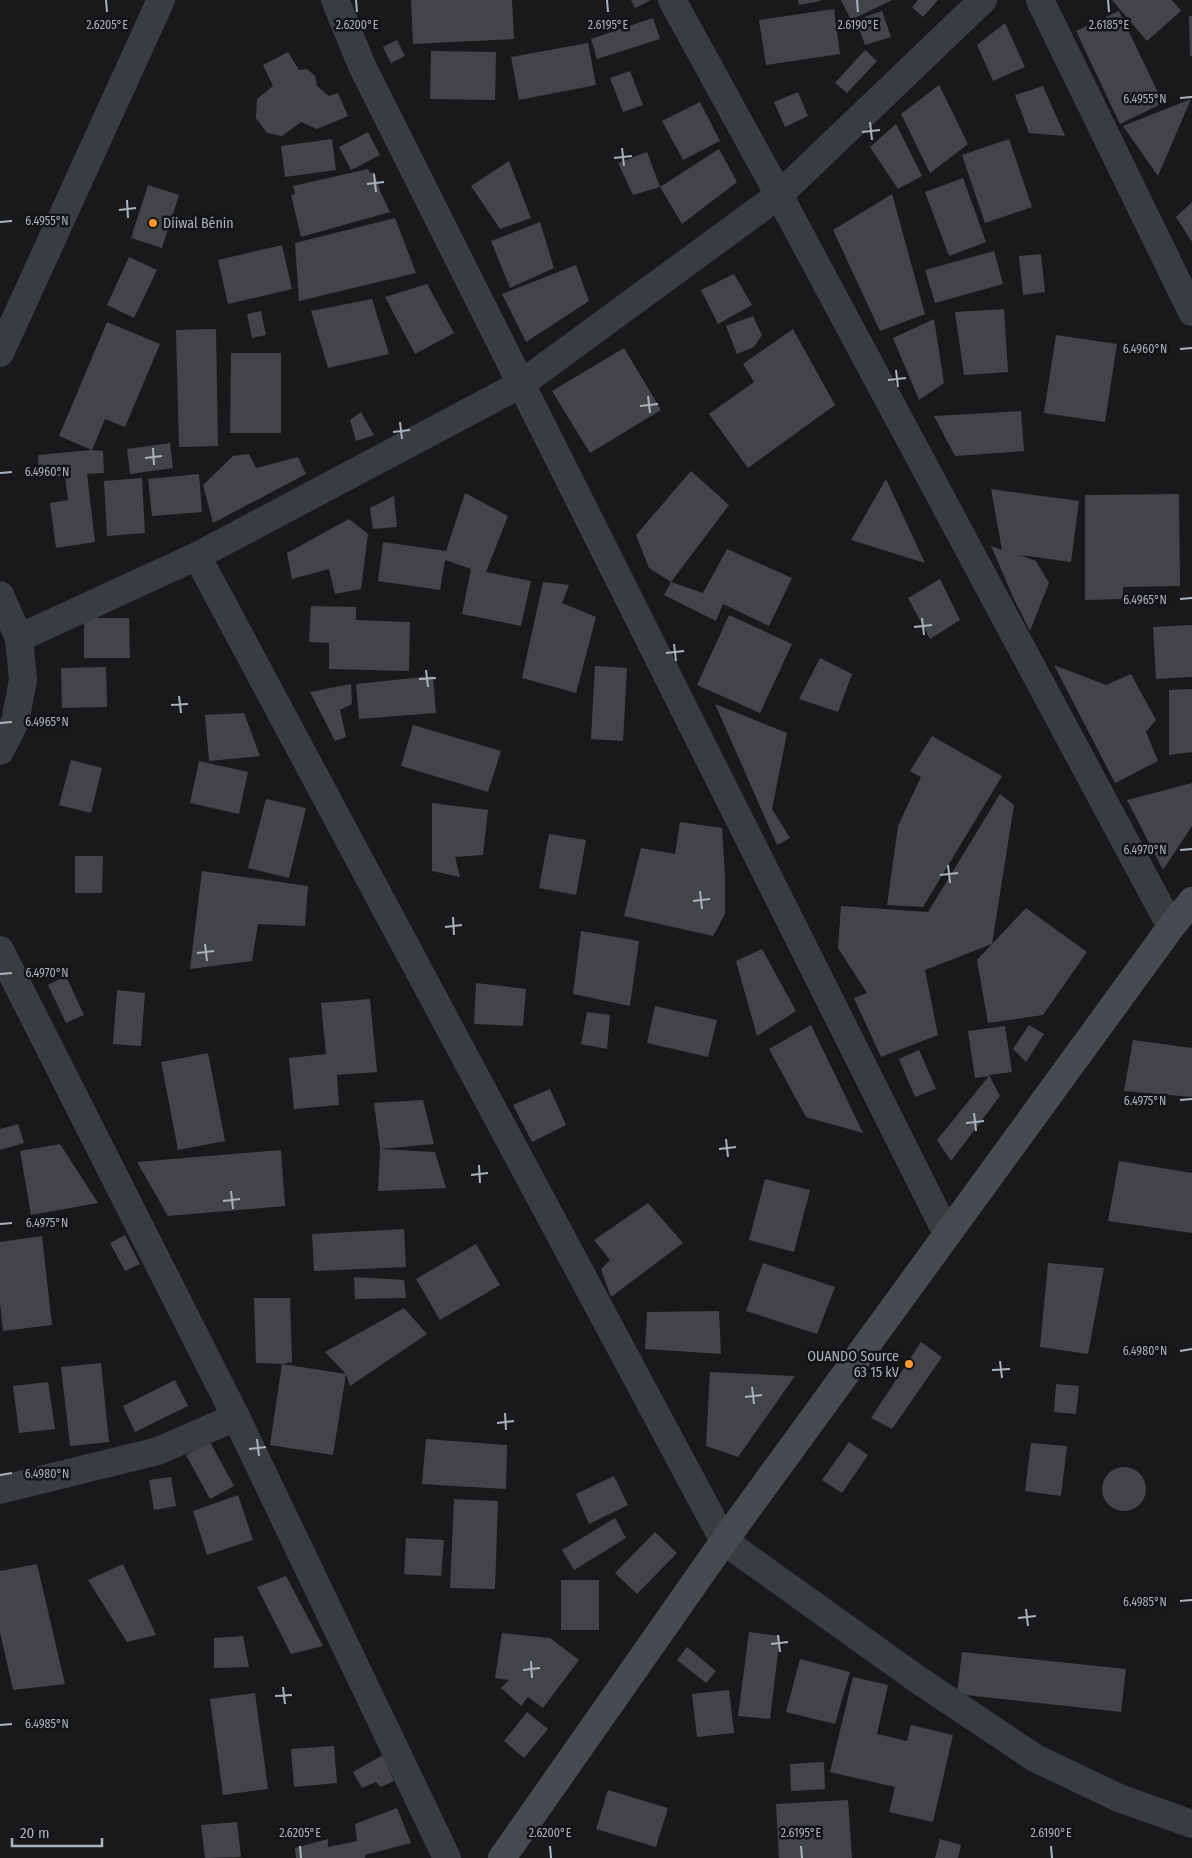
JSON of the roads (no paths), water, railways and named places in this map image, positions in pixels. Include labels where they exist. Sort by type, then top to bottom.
[{"type":"street","points":[[0,353],[161,0]]},
{"type":"street","points":[[335,0],[362,66],[947,1234]]},
{"type":"street","points":[[672,0],[779,195],[1171,927]]},
{"type":"street","points":[[19,638],[197,556],[521,384],[779,195],[983,0]]},
{"type":"street","points":[[1040,0],[1192,312]]},
{"type":"street","points":[[197,556],[724,1541],[917,1680],[1035,1758],[1119,1798],[1192,1824]]},
{"type":"street","points":[[0,595],[19,638],[23,680],[15,722],[0,751]]},
{"type":"street","points":[[502,1858],[724,1541],[1171,927],[1192,901]]},
{"type":"street","points":[[0,950],[236,1418],[447,1858]]},
{"type":"street","points":[[0,1490],[158,1451],[236,1418]]},
{"type":"place","name":"Diiwal Bénin","points":[[153,223]]},
{"type":"place","name":"OUANDO Source 63 15 kV","points":[[909,1364]]}]
